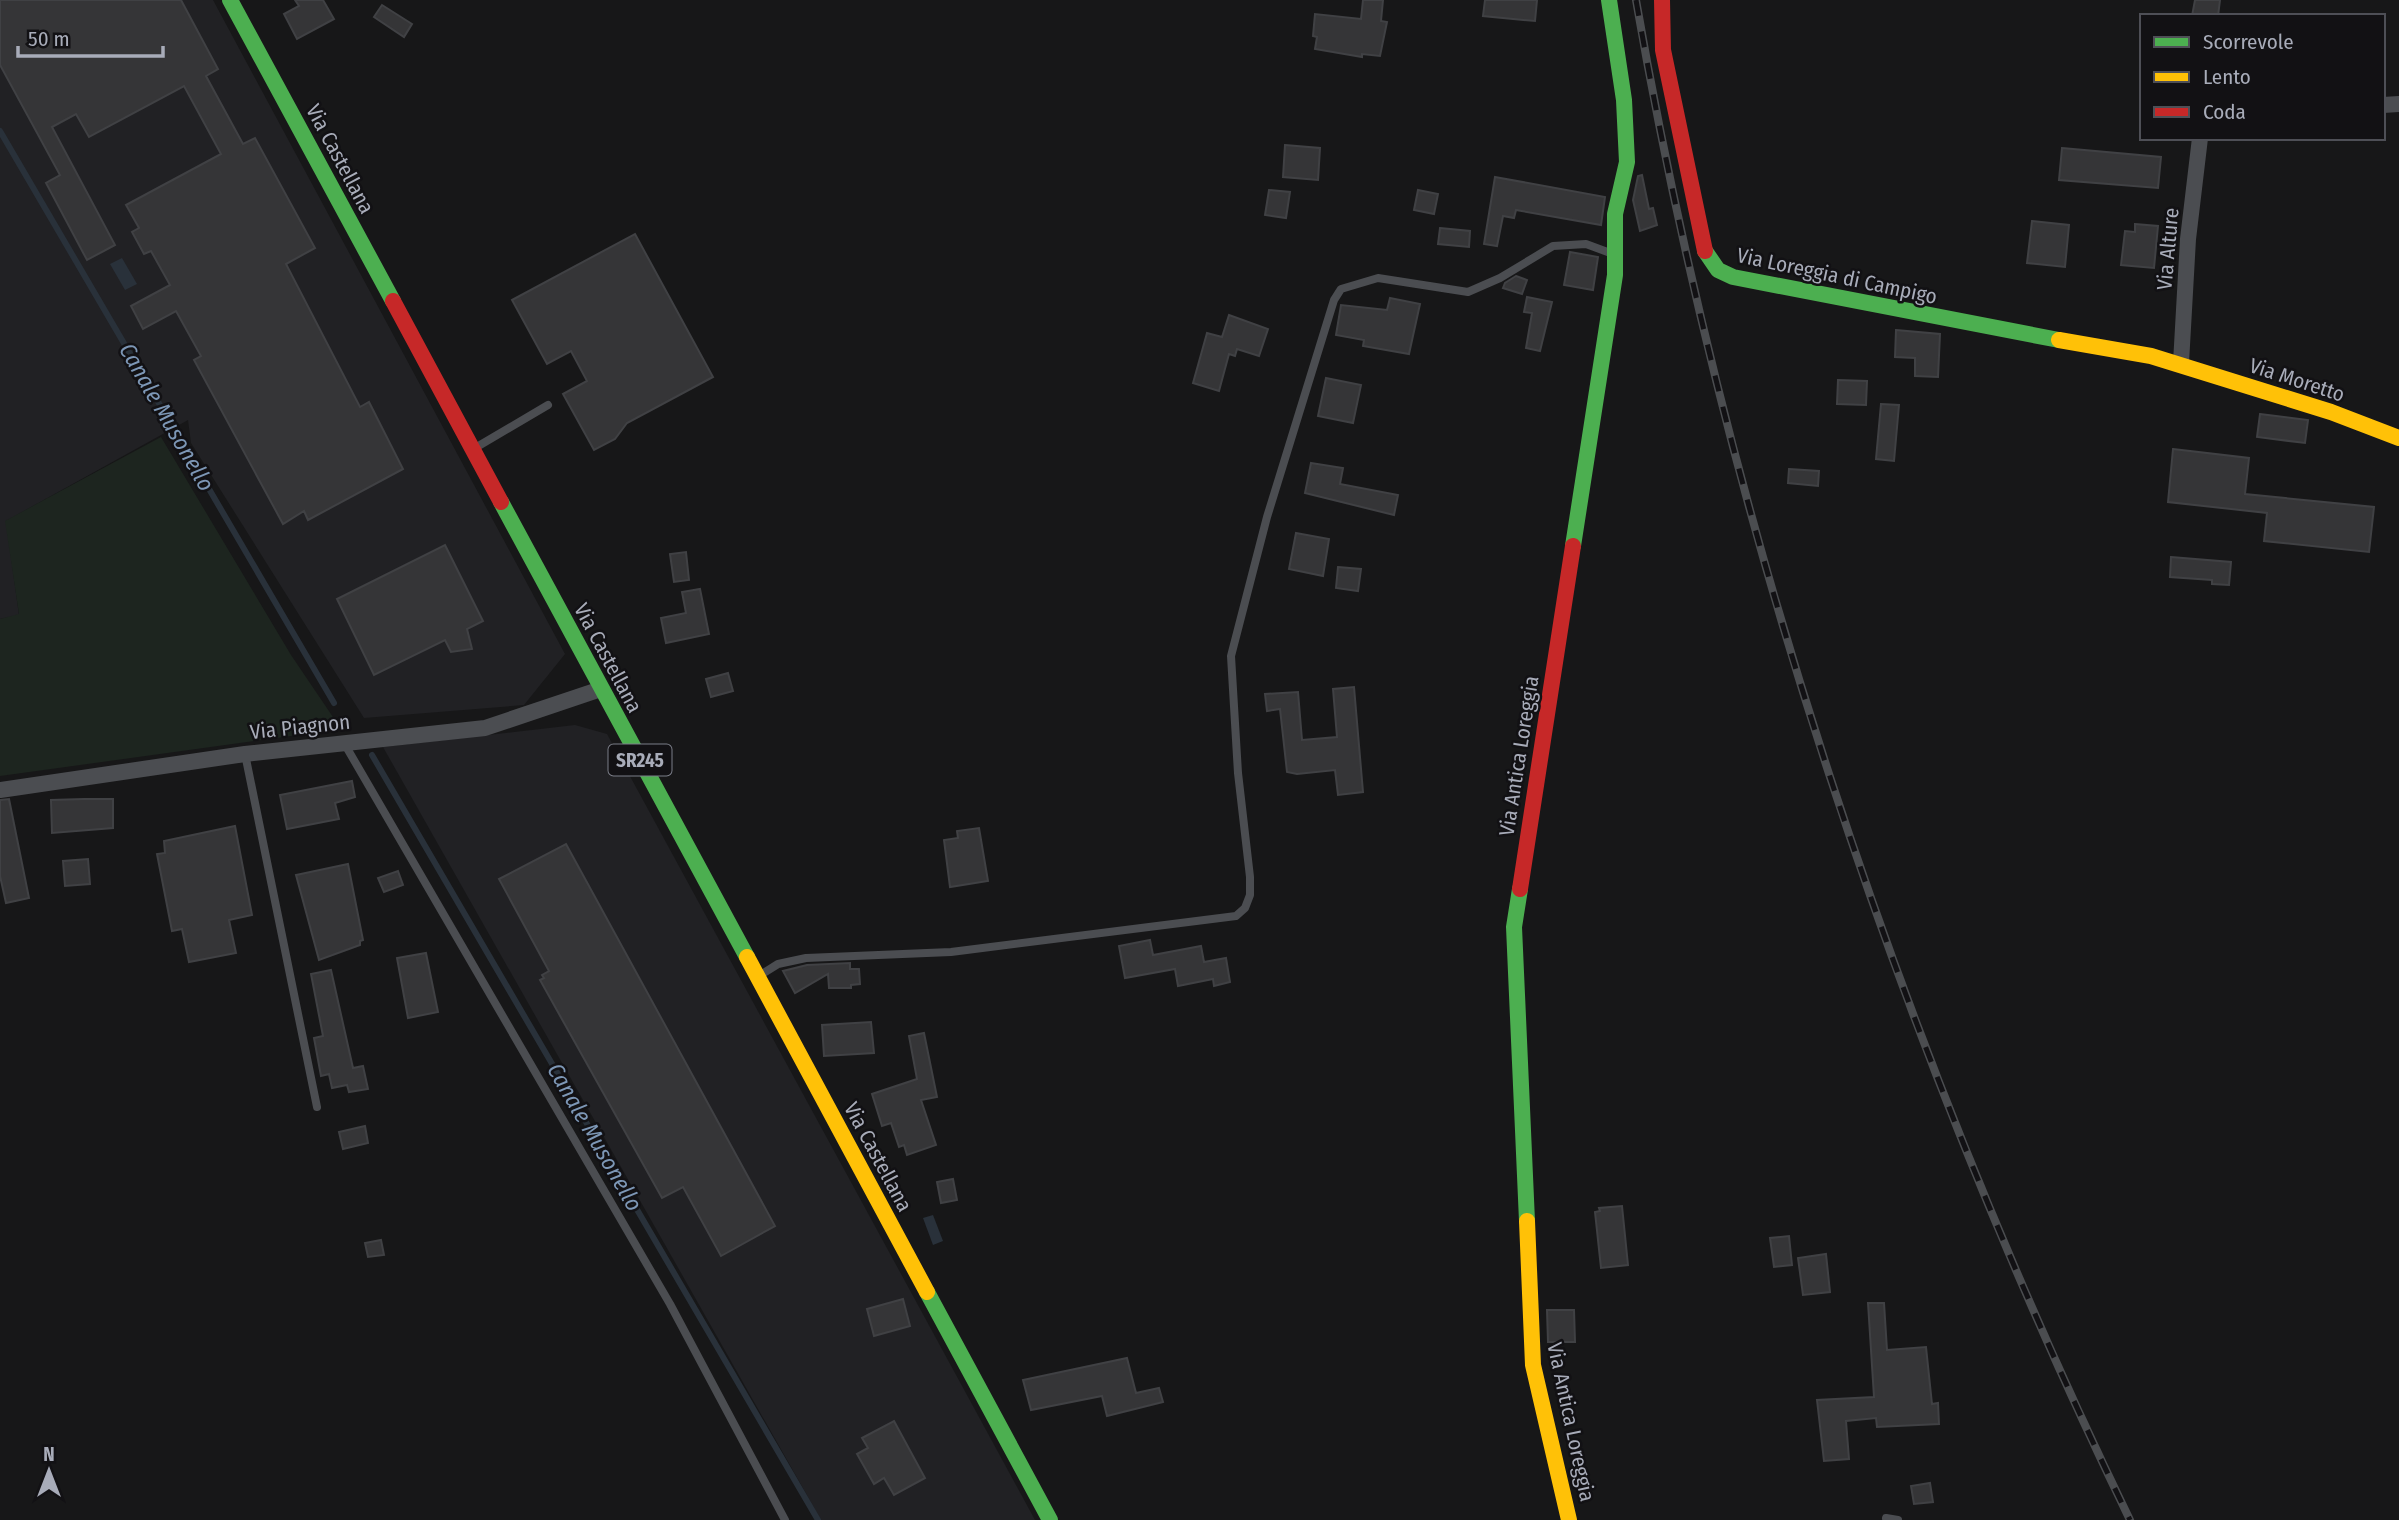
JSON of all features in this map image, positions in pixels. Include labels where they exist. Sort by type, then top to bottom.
[{"type":"street","name":"Via Castellana","points":[[230,0],[1050,1520]]},
{"type":"street","name":"Via Antica Loreggia","points":[[1569,1520],[1533,1365],[1514,927],[1615,275],[1615,214],[1627,162],[1624,100],[1608,0]]},
{"type":"street","name":"Via Loreggia di Campigo","points":[[1662,0],[1663,50],[1704,250],[1717,270],[1733,277],[1943,320],[2181,363]]},
{"type":"street","name":"Via Alture","points":[[2181,363],[2188,239],[2200,140]]},
{"type":"street","name":"Via Moretto","points":[[2181,363],[2399,438]]},
{"type":"street","name":"Via Piagnon","points":[[0,790],[245,754],[485,728],[601,689]]},
{"type":"lane","points":[[757,978],[778,964],[806,958],[951,952],[1236,916],[1245,908],[1250,895],[1250,877],[1238,773],[1231,656],[1267,517],[1334,300],[1341,289],[1378,278],[1468,292],[1500,278],[1553,246],[1586,244],[1615,255]]},
{"type":"lane","points":[[472,450],[548,405]]},
{"type":"lane","points":[[344,743],[670,1304],[785,1520]]},
{"type":"lane","points":[[245,754],[317,1107]]},
{"type":"lane","points":[[1886,1518],[1898,1520]]},
{"type":"shaded area","points":[[0,0],[213,0],[565,654],[524,705],[364,718],[191,443],[188,420],[6,521],[19,615],[0,619]]},
{"type":"shaded area","points":[[122,258],[137,284],[125,290],[110,264]]},
{"type":"shaded area","points":[[161,437],[291,655],[339,726],[313,733],[0,776],[0,619],[19,614],[5,521]]},
{"type":"shaded area","points":[[575,725],[607,734],[1035,1520],[821,1520],[383,747]]},
{"type":"shaded area","points":[[933,1215],[943,1241],[933,1245],[923,1218]]},
{"type":"building","points":[[0,0],[181,0],[218,69],[206,76],[243,144],[255,138],[315,248],[286,264],[360,407],[369,402],[403,469],[308,520],[304,511],[283,524],[194,360],[201,356],[176,311],[143,329],[131,306],[170,285],[151,251],[144,254],[132,232],[139,228],[126,205],[221,154],[184,86],[89,137],[76,114],[52,127],[115,245],[87,260],[46,183],[60,175],[0,65]]},
{"type":"building","points":[[295,0],[323,0],[334,19],[297,39],[284,14],[299,6]]},
{"type":"building","points":[[1363,0],[1383,0],[1381,21],[1387,22],[1380,56],[1362,54],[1362,57],[1315,49],[1315,14],[1361,19]]},
{"type":"building","points":[[1485,0],[1537,0],[1535,21],[1483,16]]},
{"type":"building","points":[[2195,0],[2220,0],[2218,14],[2192,14]]},
{"type":"building","points":[[382,5],[412,24],[404,37],[374,17]]},
{"type":"building","points":[[1285,145],[1320,148],[1318,180],[1283,177]]},
{"type":"building","points":[[2062,148],[2161,157],[2158,188],[2059,180]]},
{"type":"building","points":[[1642,175],[1649,209],[1653,208],[1657,225],[1640,231],[1633,200],[1638,176]]},
{"type":"building","points":[[1495,177],[1605,197],[1601,225],[1516,210],[1514,218],[1503,216],[1497,246],[1484,244]]},
{"type":"building","points":[[1269,190],[1290,192],[1286,218],[1265,215]]},
{"type":"building","points":[[1418,190],[1438,194],[1434,214],[1414,210]]},
{"type":"building","points":[[2032,221],[2069,225],[2065,267],[2027,263]]},
{"type":"building","points":[[2135,224],[2158,226],[2154,268],[2121,265],[2125,231],[2135,232]]},
{"type":"building","points":[[1440,228],[1470,231],[1469,247],[1438,244]]},
{"type":"building","points":[[635,234],[713,377],[627,423],[615,439],[594,450],[563,394],[587,381],[571,351],[547,364],[512,300]]},
{"type":"building","points":[[1570,252],[1598,257],[1593,290],[1564,285]]},
{"type":"building","points":[[1516,276],[1527,280],[1522,294],[1503,288],[1505,283]]},
{"type":"building","points":[[1527,297],[1552,302],[1540,351],[1526,348],[1532,313],[1524,312]]},
{"type":"building","points":[[1390,298],[1420,304],[1409,354],[1363,346],[1364,340],[1336,335],[1341,305],[1387,310]]},
{"type":"building","points":[[1229,315],[1268,329],[1259,356],[1237,349],[1235,356],[1229,354],[1219,391],[1193,383],[1207,333],[1222,337]]},
{"type":"building","points":[[1896,330],[1940,334],[1938,377],[1915,376],[1915,358],[1895,357]]},
{"type":"building","points":[[1326,378],[1361,385],[1353,423],[1318,416]]},
{"type":"building","points":[[1838,380],[1867,381],[1866,405],[1837,404]]},
{"type":"building","points":[[1881,404],[1899,405],[1894,461],[1876,459]]},
{"type":"building","points":[[2260,414],[2308,420],[2305,443],[2257,437]]},
{"type":"building","points":[[2173,449],[2249,458],[2245,494],[2374,507],[2369,552],[2264,541],[2267,513],[2168,502]]},
{"type":"building","points":[[1311,463],[1343,468],[1340,484],[1398,495],[1394,515],[1305,493]]},
{"type":"building","points":[[1789,469],[1819,471],[1818,486],[1788,483]]},
{"type":"building","points":[[1296,533],[1329,539],[1323,576],[1289,569]]},
{"type":"building","points":[[445,545],[483,621],[467,629],[472,649],[451,652],[445,640],[374,675],[337,599]]},
{"type":"building","points":[[686,552],[689,580],[674,582],[670,554]]},
{"type":"building","points":[[2171,557],[2231,562],[2229,585],[2212,584],[2212,580],[2170,577]]},
{"type":"building","points":[[1338,567],[1361,569],[1358,591],[1336,588]]},
{"type":"building","points":[[700,589],[709,634],[666,643],[661,618],[686,613],[682,592]]},
{"type":"building","points":[[728,673],[733,691],[711,697],[706,679]]},
{"type":"building","points":[[1354,687],[1363,792],[1338,795],[1335,770],[1297,774],[1287,772],[1280,709],[1267,711],[1265,694],[1298,692],[1302,740],[1337,737],[1333,689]]},
{"type":"building","points":[[352,781],[355,797],[335,803],[339,819],[287,829],[280,795]]},
{"type":"building","points":[[9,799],[29,898],[6,903],[0,876],[0,800]]},
{"type":"building","points":[[113,799],[113,828],[52,833],[51,800]]},
{"type":"building","points":[[235,826],[252,915],[229,920],[236,953],[189,962],[182,929],[172,931],[157,854],[165,853],[164,841]]},
{"type":"building","points":[[979,828],[988,881],[950,887],[944,840],[958,838],[957,831]]},
{"type":"building","points":[[566,844],[775,1226],[721,1256],[683,1187],[662,1198],[540,980],[544,978],[542,975],[549,971],[499,879]]},
{"type":"building","points":[[88,859],[90,884],[65,886],[63,861]]},
{"type":"building","points":[[348,864],[363,940],[360,945],[319,960],[296,875]]},
{"type":"building","points":[[398,871],[403,885],[384,892],[378,878]]},
{"type":"building","points":[[1150,940],[1153,955],[1201,946],[1204,962],[1226,958],[1230,982],[1214,986],[1213,979],[1178,986],[1175,969],[1125,978],[1119,946]]},
{"type":"building","points":[[426,953],[438,1012],[408,1018],[397,958]]},
{"type":"building","points":[[850,963],[850,969],[859,969],[860,984],[851,985],[851,988],[829,988],[828,974],[795,993],[783,971],[807,965]]},
{"type":"building","points":[[331,970],[353,1068],[363,1066],[368,1089],[349,1092],[347,1085],[332,1088],[329,1074],[321,1076],[314,1038],[323,1036],[311,974]]},
{"type":"building","points":[[871,1022],[874,1053],[824,1056],[822,1025]]},
{"type":"building","points":[[924,1033],[937,1097],[921,1100],[936,1145],[907,1155],[904,1145],[899,1147],[891,1123],[882,1126],[872,1094],[917,1079],[909,1036]]},
{"type":"building","points":[[365,1126],[368,1143],[343,1149],[339,1132]]},
{"type":"building","points":[[953,1179],[957,1200],[941,1203],[937,1182]]},
{"type":"building","points":[[1622,1206],[1628,1265],[1601,1268],[1595,1212],[1600,1211],[1599,1208]]},
{"type":"building","points":[[1789,1236],[1792,1265],[1774,1267],[1770,1238]]},
{"type":"building","points":[[381,1240],[384,1255],[368,1257],[365,1243]]},
{"type":"building","points":[[1826,1254],[1830,1292],[1803,1295],[1798,1258]]},
{"type":"building","points":[[903,1299],[910,1326],[874,1336],[867,1309]]},
{"type":"building","points":[[1868,1303],[1884,1303],[1887,1350],[1926,1347],[1932,1404],[1938,1403],[1939,1424],[1877,1427],[1876,1418],[1846,1421],[1849,1459],[1824,1461],[1817,1400],[1874,1397]]},
{"type":"building","points":[[1547,1310],[1574,1310],[1575,1342],[1548,1342]]},
{"type":"building","points":[[1127,1358],[1136,1393],[1159,1388],[1163,1402],[1107,1416],[1102,1396],[1031,1410],[1023,1380]]},
{"type":"building","points":[[894,1421],[925,1478],[894,1495],[884,1478],[874,1484],[857,1454],[868,1448],[862,1438]]},
{"type":"building","points":[[1930,1483],[1933,1502],[1914,1504],[1911,1486]]},
{"type":"waterway","name":"Canale Musonello","points":[[0,131],[334,703]]},
{"type":"waterway","name":"Canale Musonello","points":[[372,755],[818,1520]]},
{"type":"railway","points":[[1636,0],[1674,196],[1719,392],[1771,585],[1830,777],[1896,967],[1968,1154],[2046,1339],[2130,1520]]},
{"type":"traffic: fast","points":[[230,0],[393,301]]},
{"type":"traffic: fast","points":[[1573,546],[1615,275],[1615,214],[1627,162],[1624,100],[1609,0]]},
{"type":"traffic: fast","points":[[1705,251],[1718,270],[1733,277],[2059,340]]},
{"type":"traffic: fast","points":[[501,502],[747,957]]},
{"type":"traffic: fast","points":[[1520,889],[1514,927],[1527,1221]]},
{"type":"traffic: fast","points":[[927,1292],[1050,1520]]},
{"type":"traffic: slow","points":[[2059,340],[2151,356],[2331,412],[2399,438]]},
{"type":"traffic: slow","points":[[747,957],[927,1292]]},
{"type":"traffic: slow","points":[[1527,1221],[1533,1365],[1569,1520]]},
{"type":"traffic: jam","points":[[1662,0],[1663,50],[1705,251]]},
{"type":"traffic: jam","points":[[393,301],[501,502]]},
{"type":"traffic: jam","points":[[1520,889],[1573,546]]}]
